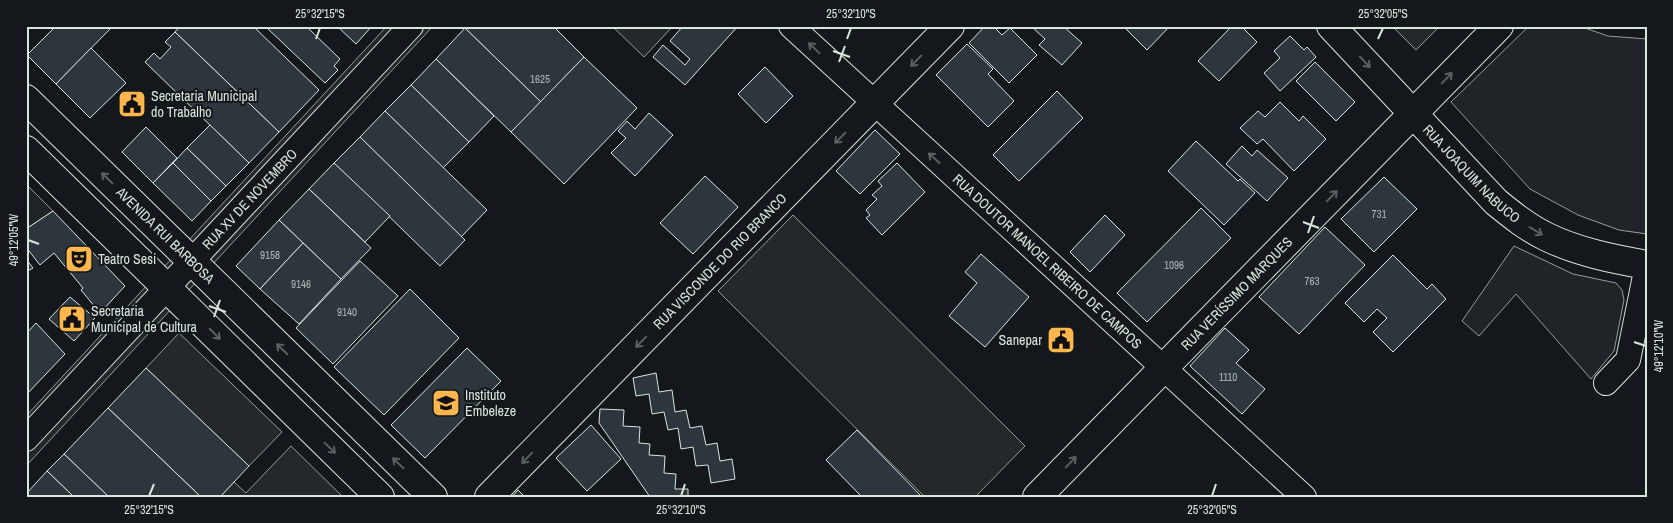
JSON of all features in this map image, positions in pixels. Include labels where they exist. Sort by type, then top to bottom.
[{"type":"main road","name":"RUA VISCONDE DO RIO BRANCO","points":[[489,497],[950,26]]},
{"type":"main road","name":"RUA JOAQUIM NABUCO","points":[[1331,26],[1496,202],[1519,220],[1546,237],[1576,249],[1647,266]]},
{"type":"main road","name":"RUA VERÍSSIMO MARQUES","points":[[1037,497],[1499,26]]},
{"type":"main road","name":"AVENIDA RUI BARBOSA","points":[[26,99],[433,497]]},
{"type":"main road","points":[[26,150],[380,497]]},
{"type":"street","name":"RUA XV DE NOVEMBRO","points":[[26,439],[411,26]]},
{"type":"street","name":"RUA DOUTOR MANOEL RIBEIRO DE CAMPOS","points":[[791,26],[1304,497]]},
{"type":"street","points":[[1606,383],[1628,360],[1647,266]]},
{"type":"shaded area","points":[[387,26],[433,26],[26,466],[26,416]]},
{"type":"shaded area","points":[[612,26],[673,26],[644,57]]},
{"type":"shaded area","points":[[1392,26],[1440,26],[1416,50]]},
{"type":"shaded area","points":[[1529,26],[1579,26],[1608,36],[1647,39],[1647,234],[1619,230],[1578,215],[1530,189],[1451,102]]},
{"type":"shaded area","points":[[26,184],[53,211],[26,229]]},
{"type":"shaded area","points":[[793,215],[1025,446],[975,497],[925,497],[718,291]]},
{"type":"shaded area","points":[[1514,246],[1573,274],[1616,283],[1622,290],[1624,300],[1614,351],[1591,379],[1516,294],[1479,336],[1462,321]]},
{"type":"shaded area","points":[[179,333],[282,432],[249,466],[146,368]]},
{"type":"shaded area","points":[[291,446],[343,497],[220,497],[234,482],[246,493]]},
{"type":"building","points":[[56,26],[109,26],[111,28],[56,84],[27,55]]},
{"type":"building","points":[[180,26],[253,26],[319,90],[279,132],[175,32]]},
{"type":"building","points":[[269,26],[306,26],[340,59],[334,66],[338,70],[325,83],[267,28]]},
{"type":"building","points":[[337,26],[372,26],[356,44]]},
{"type":"building","points":[[467,26],[553,26],[584,57],[541,102],[465,28]]},
{"type":"building","points":[[683,26],[738,26],[685,85],[653,57],[663,45],[685,65],[690,59],[670,41]]},
{"type":"building","points":[[985,26],[993,26],[1002,35],[1010,28],[1037,55],[1009,83],[969,43]]},
{"type":"building","points":[[1031,26],[1063,26],[1082,43],[1062,65],[1039,45],[1045,39]]},
{"type":"building","points":[[1123,26],[1170,26],[1147,50]]},
{"type":"building","points":[[1232,26],[1241,26],[1257,42],[1219,81],[1198,61]]},
{"type":"building","points":[[465,28],[541,102],[511,132],[436,59]]},
{"type":"building","points":[[175,32],[279,132],[249,163],[145,62],[154,53],[160,59],[171,47],[165,42]]},
{"type":"building","points":[[1290,36],[1304,50],[1307,47],[1316,57],[1280,91],[1264,73],[1280,58],[1274,51]]},
{"type":"building","points":[[967,44],[993,69],[988,74],[1014,101],[988,127],[936,75]]},
{"type":"building","points":[[91,48],[126,83],[90,118],[56,84]]},
{"type":"building","points":[[584,57],[637,108],[564,184],[511,132]]},
{"type":"building","points":[[436,59],[494,116],[469,142],[411,85]]},
{"type":"building","points":[[1315,62],[1355,102],[1336,121],[1296,81]]},
{"type":"building","points":[[765,67],[793,96],[766,123],[738,94]]},
{"type":"building","points":[[411,85],[469,142],[443,168],[385,111]]},
{"type":"building","points":[[1057,91],[1083,118],[1019,181],[993,155]]},
{"type":"building","points":[[1280,102],[1299,121],[1303,116],[1326,139],[1294,171],[1263,139],[1257,144],[1240,128],[1258,111],[1265,117]]},
{"type":"building","points":[[385,111],[487,210],[461,237],[360,137]]},
{"type":"building","points":[[649,113],[673,135],[635,176],[611,153],[626,138],[618,131],[627,121],[635,129]]},
{"type":"building","points":[[210,125],[249,163],[226,186],[187,148]]},
{"type":"building","points":[[146,127],[177,158],[153,183],[122,152]]},
{"type":"building","points":[[875,130],[900,154],[860,194],[836,171]]},
{"type":"building","points":[[360,137],[465,240],[440,266],[334,163]]},
{"type":"building","points":[[1196,141],[1238,181],[1240,179],[1255,193],[1224,225],[1168,171]]},
{"type":"building","points":[[1242,146],[1252,156],[1257,150],[1288,178],[1267,201],[1226,164]]},
{"type":"building","points":[[187,148],[226,186],[211,201],[173,163]]},
{"type":"building","points":[[173,163],[211,201],[192,221],[153,183]]},
{"type":"building","points":[[334,163],[390,216],[365,242],[309,189]]},
{"type":"building","points":[[897,163],[925,192],[882,235],[866,218],[870,215],[866,210],[877,199],[872,195],[882,186],[878,181]]},
{"type":"building","points":[[705,176],[738,207],[693,254],[660,223]]},
{"type":"building","points":[[1384,177],[1417,209],[1374,252],[1341,219]]},
{"type":"building","points":[[309,189],[371,248],[341,279],[279,220]]},
{"type":"building","points":[[1201,208],[1231,238],[1147,322],[1117,293]]},
{"type":"building","name":"Teatro Sesi","points":[[53,211],[125,286],[100,313],[81,290],[83,288],[54,253],[40,265],[26,247],[26,229]]},
{"type":"building","points":[[1105,215],[1125,235],[1090,272],[1070,252]]},
{"type":"building","points":[[279,220],[303,243],[260,289],[236,266]]},
{"type":"building","points":[[1325,227],[1365,265],[1299,334],[1259,297]]},
{"type":"building","points":[[303,243],[341,279],[299,324],[260,289]]},
{"type":"building","points":[[981,254],[1029,297],[985,347],[949,316],[977,283],[965,272]]},
{"type":"building","points":[[1393,255],[1427,289],[1432,284],[1446,299],[1393,352],[1373,332],[1387,318],[1377,309],[1364,322],[1345,303]]},
{"type":"building","points":[[26,259],[33,268],[26,272]]},
{"type":"building","points":[[360,261],[398,296],[333,364],[296,328]]},
{"type":"building","points":[[410,289],[459,338],[384,415],[334,367]]},
{"type":"building","name":"Secretaria Municipal de Cultura","points":[[70,297],[95,318],[74,341],[49,319]]},
{"type":"building","points":[[36,323],[65,354],[26,395],[26,334]]},
{"type":"building","points":[[1225,328],[1249,350],[1236,363],[1265,389],[1242,414],[1190,366]]},
{"type":"building","name":"Instituto Embeleze","points":[[467,348],[501,381],[425,458],[391,425]]},
{"type":"building","points":[[146,368],[249,466],[220,497],[201,497],[108,408]]},
{"type":"building","points":[[656,373],[659,392],[672,390],[675,412],[686,410],[690,428],[702,426],[706,445],[717,443],[720,461],[732,459],[735,479],[711,483],[708,465],[696,466],[693,447],[681,449],[678,428],[668,430],[664,412],[652,414],[649,394],[636,396],[633,378]]},
{"type":"building","points":[[108,408],[201,497],[109,497],[64,454]]},
{"type":"building","points":[[600,409],[624,410],[623,426],[640,427],[639,443],[650,444],[649,455],[665,456],[664,473],[676,474],[675,489],[688,489],[688,497],[650,497],[599,423]]},
{"type":"building","points":[[591,425],[621,459],[587,491],[556,458]]},
{"type":"building","points":[[857,430],[922,497],[862,497],[826,460]]},
{"type":"building","points":[[64,454],[109,497],[74,497],[47,471]]},
{"type":"building","points":[[47,471],[74,497],[26,497],[26,494]]},
{"type":"building","points":[[518,490],[525,497],[512,497]]},
{"type":"place","name":"Secretaria Municipal do Trabalho","points":[[132,104]]},
{"type":"place","name":"Teatro Sesi","points":[[79,259]]},
{"type":"place","name":"Secretaria Municipal de Cultura","points":[[72,319]]},
{"type":"place","name":"Sanepar","points":[[1061,340]]},
{"type":"place","name":"Instituto Embeleze","points":[[446,403]]}]
